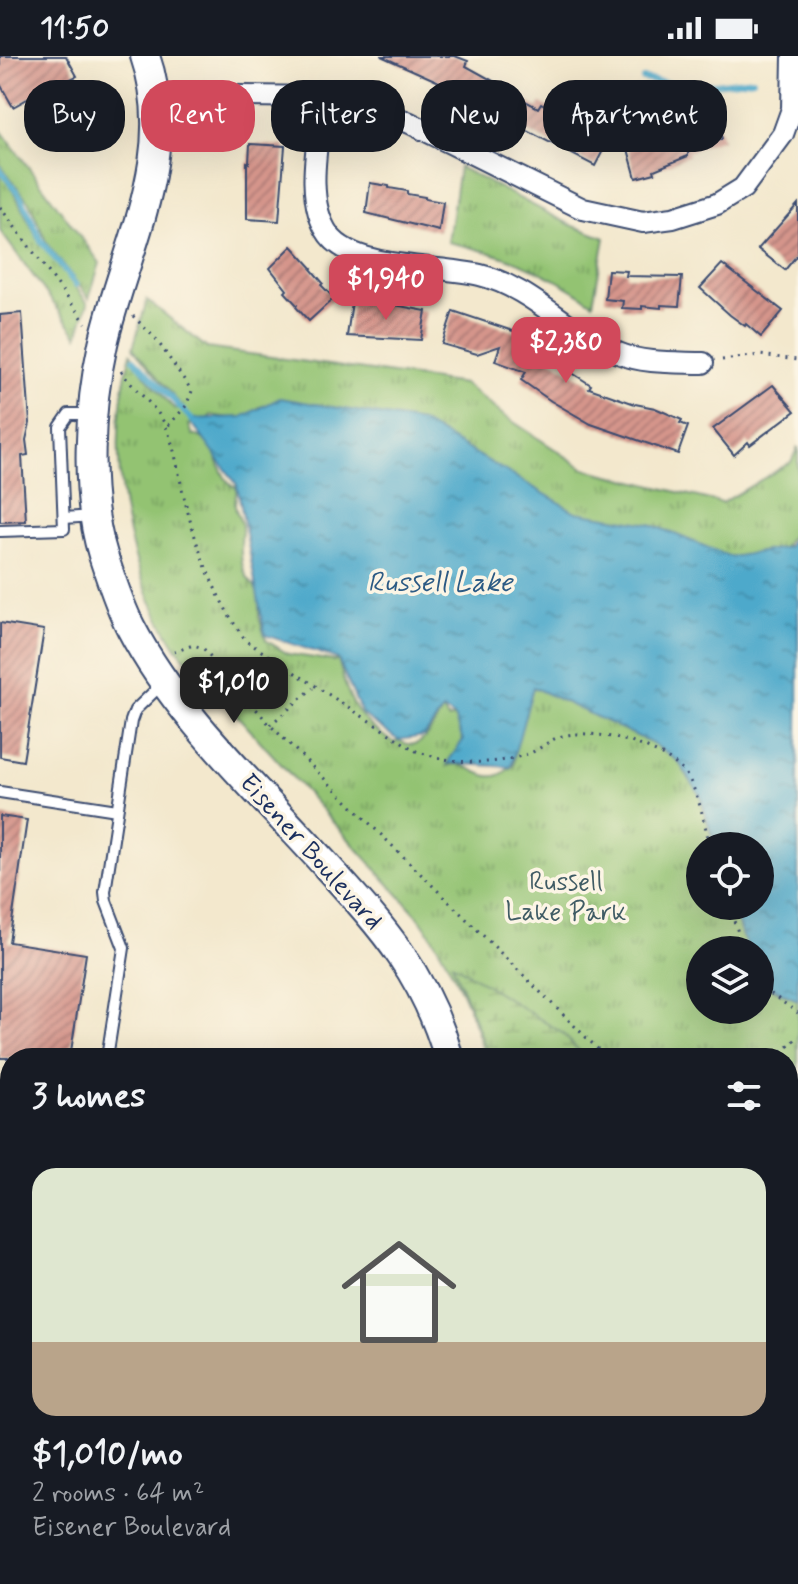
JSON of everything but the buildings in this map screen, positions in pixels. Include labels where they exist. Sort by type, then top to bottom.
[{"type":"street","name":"Eisener Boulevard","points":[[145,56],[151,80]]},
{"type":"street","points":[[405,121],[583,209],[643,222],[673,218],[717,204],[743,188],[783,134],[792,109],[793,56]]},
{"type":"street","name":"Eisener Boulevard","points":[[155,152],[144,209],[103,344],[93,413],[90,457],[102,551],[132,629],[158,671],[206,733],[372,916],[412,968],[439,1022],[446,1048]]},
{"type":"street","points":[[319,152],[316,191],[321,219],[329,235],[342,249],[370,258],[482,275],[525,294],[595,342],[620,354],[646,360],[703,363]]},
{"type":"lane","points":[[0,531],[64,529],[60,427],[69,414],[93,413]]},
{"type":"lane","points":[[64,518],[96,516]]},
{"type":"lane","points":[[109,1048],[124,948],[105,892],[131,721],[158,671]]},
{"type":"lane","points":[[0,792],[117,810]]},
{"type":"path","points":[[0,207],[103,344],[123,376],[144,396],[167,427],[187,511],[216,594],[246,641],[416,751],[434,758],[483,763],[530,754],[561,736],[588,734],[611,737],[665,758],[686,775],[698,800],[706,832]]},
{"type":"path","points":[[115,298],[156,339],[192,391],[186,406],[167,427]]},
{"type":"path","points":[[703,363],[759,355],[798,360]]},
{"type":"path","points":[[158,671],[193,645],[203,648],[270,725],[597,1048]]},
{"type":"path","points":[[270,725],[314,687]]},
{"type":"path","points":[[774,996],[798,1013]]},
{"type":"green space","points":[[0,129],[100,263],[89,298],[47,244],[29,202],[0,164]]},
{"type":"green space","points":[[459,167],[571,225],[605,238],[593,303],[524,265],[448,242]]},
{"type":"green space","points":[[0,172],[38,240],[88,303],[78,336],[0,231]]},
{"type":"green space","name":"Russell Lake Park","points":[[147,300],[207,348],[464,384],[503,415],[585,469],[722,503],[791,462],[798,447],[798,528],[785,544],[787,547],[742,560],[569,513],[473,452],[277,402],[260,407],[242,420],[211,415],[206,421],[189,425],[193,435],[209,444],[228,482],[235,487],[237,485],[235,505],[242,527],[242,563],[247,577],[259,590],[259,617],[266,640],[288,654],[338,659],[356,708],[382,735],[395,743],[398,740],[406,744],[420,742],[443,710],[448,719],[455,717],[463,740],[447,766],[460,765],[485,775],[499,775],[514,765],[515,746],[533,687],[652,743],[678,761],[700,795],[711,832],[686,832],[686,920],[737,920],[742,936],[686,936],[686,1024],[774,1024],[774,990],[798,1000],[798,1048],[482,1048],[458,984],[418,916],[177,649],[158,617],[132,544],[119,467],[123,390],[131,353],[170,405],[176,409],[181,405],[133,348]]},
{"type":"green space","points":[[452,963],[562,1033],[576,1048],[486,1048]]},
{"type":"water","name":"Russell Lake","points":[[280,398],[421,422],[576,512],[650,524],[731,557],[787,547],[798,531],[798,1000],[774,988],[774,936],[742,936],[737,920],[774,920],[774,832],[711,832],[700,795],[678,761],[652,743],[533,687],[511,767],[447,763],[463,740],[454,717],[443,710],[424,736],[398,740],[362,714],[338,659],[265,635],[237,485],[189,419],[242,417]]},
{"type":"waterway","points":[[643,79],[691,87],[753,79]]},
{"type":"waterway","points":[[0,169],[21,197],[41,241],[76,285]]},
{"type":"waterway","points":[[134,359],[195,423]]}]
